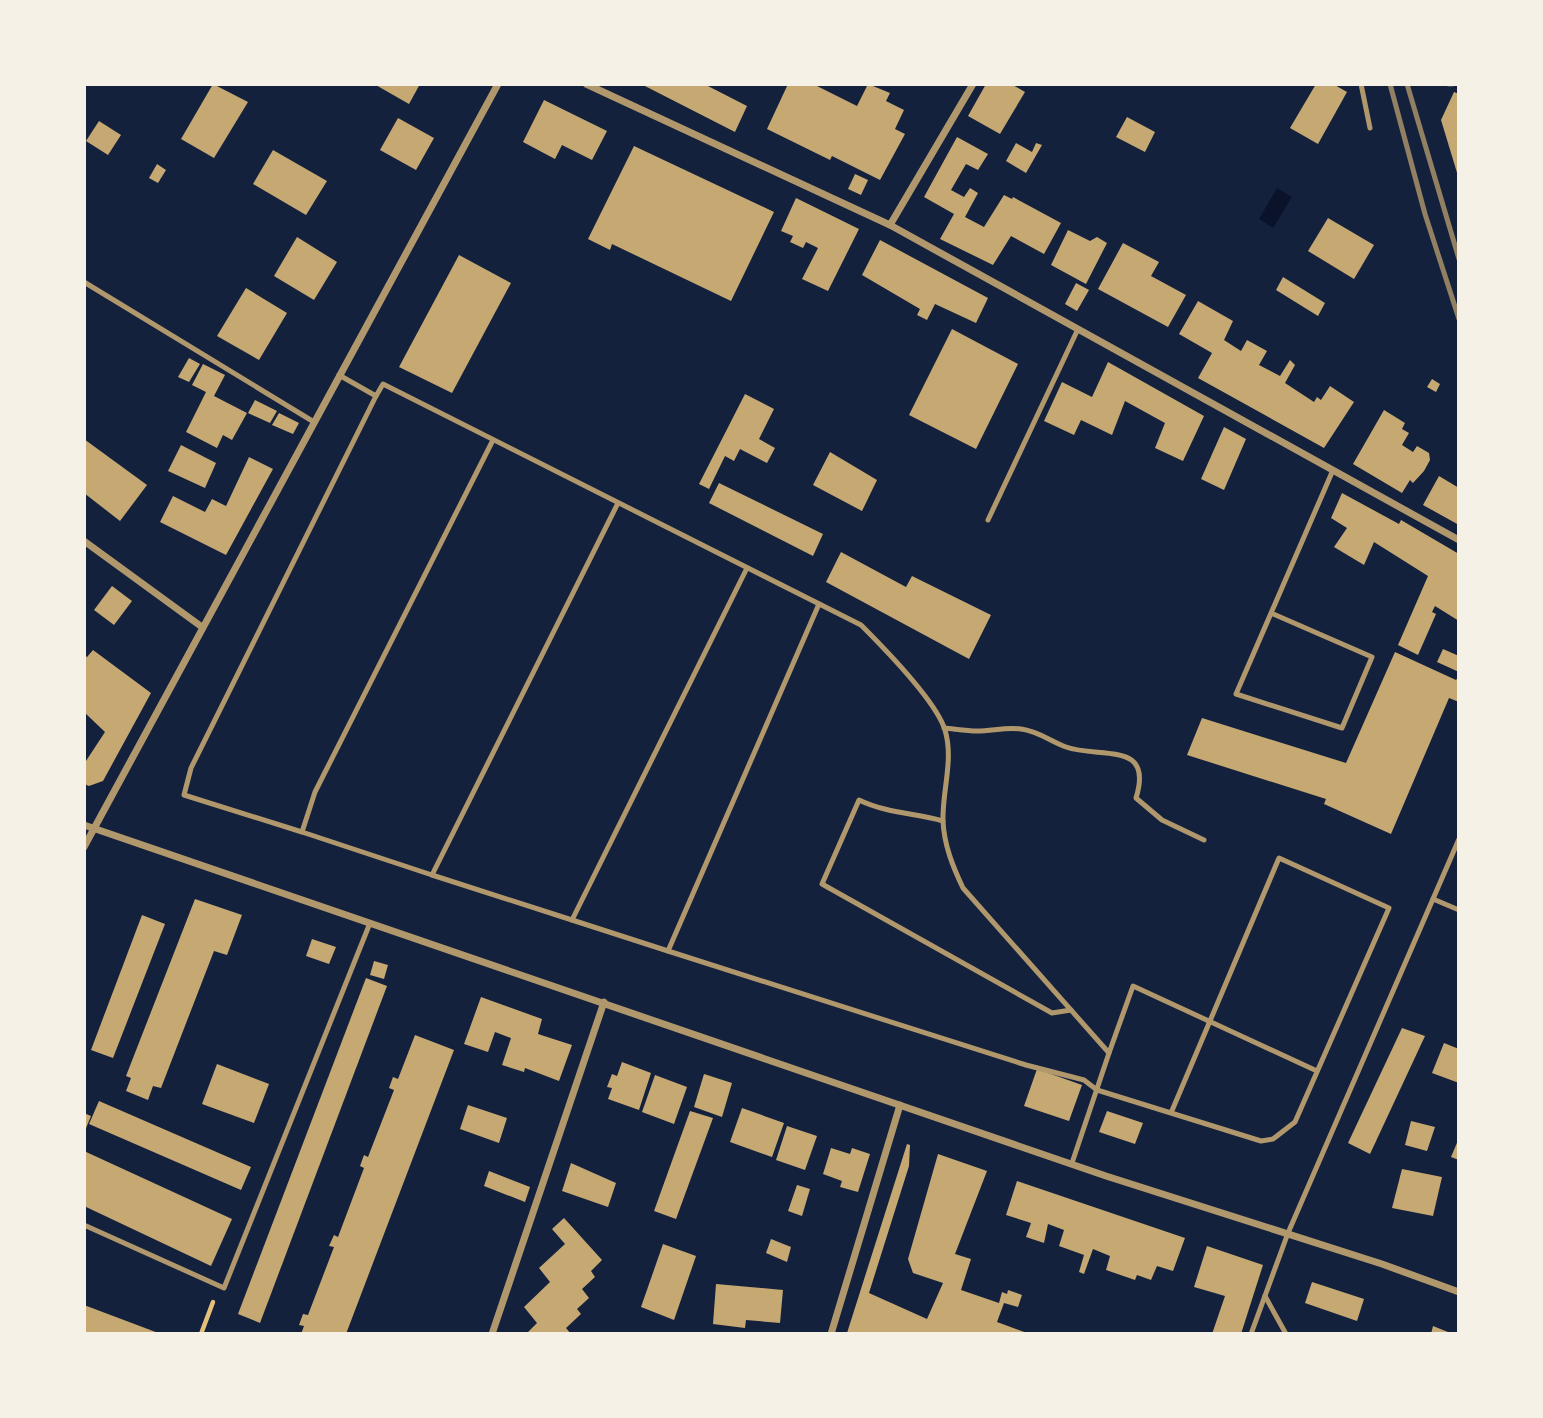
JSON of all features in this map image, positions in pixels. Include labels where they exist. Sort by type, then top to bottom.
[{"type":"street","points":[[84,847],[498,84]]},
{"type":"street","points":[[586,84],[890,225],[1459,540]]},
{"type":"street","points":[[890,225],[973,84]]},
{"type":"street","points":[[84,541],[202,627]]},
{"type":"street","points":[[84,825],[162,849],[900,1105],[1459,1292]]},
{"type":"street","points":[[492,1334],[604,1002]]},
{"type":"street","points":[[831,1334],[900,1105]]},
{"type":"lane","points":[[1361,84],[1370,128]]},
{"type":"lane","points":[[84,282],[314,422]]},
{"type":"lane","points":[[988,520],[1078,329]]},
{"type":"lane","points":[[339,375],[376,396]]},
{"type":"lane","points":[[1109,1052],[963,888],[950,861],[943,821],[949,750],[944,728],[887,652],[861,625],[383,384],[191,768],[184,795],[1026,1065],[1084,1080],[1097,1090],[1261,1141],[1273,1139],[1295,1122],[1389,908],[1279,858],[1171,1113]]},
{"type":"lane","points":[[302,832],[315,792],[493,440]]},
{"type":"lane","points":[[1271,613],[1372,657],[1342,728],[1236,694],[1271,613],[1333,470]]},
{"type":"lane","points":[[432,875],[618,503]]},
{"type":"lane","points":[[572,919],[747,568]]},
{"type":"lane","points":[[668,951],[819,604]]},
{"type":"lane","points":[[944,728],[977,731],[1021,729],[1044,734],[1067,747],[1120,754],[1136,764],[1142,779],[1136,798],[1147,810],[1203,840]]},
{"type":"lane","points":[[943,821],[919,814],[882,811],[859,800],[822,884],[1052,1013],[1071,1010]]},
{"type":"lane","points":[[1251,1334],[1288,1233],[1459,839]]},
{"type":"lane","points":[[1433,899],[1459,910]]},
{"type":"lane","points":[[84,1225],[224,1288],[370,923]]},
{"type":"lane","points":[[1072,1163],[1133,986],[1317,1071]]},
{"type":"lane","points":[[1265,1296],[1286,1334]]},
{"type":"path","points":[[201,1334],[219,1286]]},
{"type":"water","points":[[1277,188],[1292,197],[1273,228],[1259,219]]},
{"type":"building","points":[[213,84],[248,102],[214,158],[181,139]]},
{"type":"building","points":[[374,84],[420,84],[409,104]]},
{"type":"building","points":[[641,84],[704,84],[747,106],[735,132]]},
{"type":"building","points":[[788,84],[813,84],[857,106],[868,84],[890,93],[886,101],[904,110],[895,129],[905,134],[880,180],[832,156],[830,160],[767,129]]},
{"type":"building","points":[[986,84],[1011,84],[1025,92],[1000,134],[968,116]]},
{"type":"building","points":[[1316,84],[1333,84],[1347,92],[1318,144],[1290,128]]},
{"type":"building","points":[[1454,92],[1459,94],[1458,176],[1441,120]]},
{"type":"building","points":[[544,100],[607,131],[592,160],[562,145],[555,159],[523,142]]},
{"type":"building","points":[[1127,117],[1155,132],[1145,152],[1116,137]]},
{"type":"building","points":[[398,118],[434,138],[416,170],[380,150]]},
{"type":"building","points":[[99,121],[121,135],[108,155],[86,141]]},
{"type":"building","points":[[957,137],[988,154],[978,170],[966,164],[951,190],[964,197],[970,188],[978,193],[965,217],[984,227],[1004,195],[1012,199],[1013,197],[1061,223],[1044,254],[1011,236],[993,265],[940,239],[954,214],[924,197]]},
{"type":"building","points":[[1016,143],[1032,152],[1036,143],[1042,145],[1026,173],[1006,161]]},
{"type":"building","points":[[634,146],[774,212],[731,301],[612,244],[610,250],[588,239]]},
{"type":"building","points":[[273,150],[327,181],[306,215],[253,184]]},
{"type":"building","points":[[157,164],[166,170],[158,183],[149,178]]},
{"type":"building","points":[[855,174],[868,180],[861,195],[848,189]]},
{"type":"building","points":[[796,198],[859,229],[828,291],[802,279],[818,248],[806,242],[803,248],[790,242],[793,236],[781,231]]},
{"type":"building","points":[[1328,218],[1374,245],[1354,279],[1308,251]]},
{"type":"building","points":[[1068,230],[1090,241],[1097,237],[1107,243],[1086,284],[1051,265]]},
{"type":"building","points":[[297,237],[337,262],[314,300],[274,276]]},
{"type":"building","points":[[880,240],[988,298],[976,323],[935,304],[927,320],[917,315],[920,309],[862,275]]},
{"type":"building","points":[[1123,243],[1159,262],[1151,276],[1186,295],[1168,327],[1098,289]]},
{"type":"building","points":[[459,255],[511,283],[452,393],[399,367]]},
{"type":"building","points":[[1283,277],[1325,303],[1318,316],[1276,290]]},
{"type":"building","points":[[1076,283],[1089,290],[1077,311],[1065,304]]},
{"type":"building","points":[[246,288],[287,313],[259,360],[217,336]]},
{"type":"building","points":[[1198,301],[1233,321],[1224,340],[1241,351],[1247,340],[1267,351],[1259,365],[1280,376],[1290,360],[1295,365],[1285,383],[1314,402],[1317,397],[1321,400],[1330,386],[1354,402],[1324,448],[1198,378],[1212,353],[1179,334]]},
{"type":"building","points":[[952,329],[1018,364],[976,449],[909,415]]},
{"type":"building","points":[[189,358],[200,364],[189,382],[178,377]]},
{"type":"building","points":[[1108,362],[1204,416],[1183,461],[1155,448],[1165,423],[1125,401],[1112,435],[1081,420],[1074,435],[1044,421],[1062,382],[1092,397]]},
{"type":"building","points":[[203,364],[225,375],[214,396],[247,413],[232,440],[223,435],[217,448],[186,432],[206,392],[192,385]]},
{"type":"building","points":[[1432,379],[1440,384],[1436,392],[1427,387]]},
{"type":"building","points":[[745,394],[774,409],[759,439],[775,448],[767,463],[740,449],[734,461],[725,456],[709,489],[699,484]]},
{"type":"building","points":[[255,400],[277,411],[270,423],[248,413]]},
{"type":"building","points":[[1384,410],[1405,423],[1402,429],[1409,433],[1402,445],[1413,452],[1417,446],[1429,453],[1430,460],[1424,471],[1413,483],[1410,480],[1402,493],[1353,464]]},
{"type":"building","points":[[279,413],[299,423],[293,434],[272,425]]},
{"type":"building","points":[[1224,427],[1246,439],[1224,490],[1201,479]]},
{"type":"building","points":[[84,439],[147,485],[120,521],[84,493]]},
{"type":"building","points":[[181,445],[216,463],[205,488],[168,471]]},
{"type":"building","points":[[830,452],[877,480],[862,511],[813,485]]},
{"type":"building","points":[[249,457],[273,469],[226,555],[160,522],[173,496],[205,512],[212,499],[226,506]]},
{"type":"building","points":[[1439,476],[1459,488],[1459,525],[1423,505]]},
{"type":"building","points":[[719,483],[823,534],[813,556],[709,503]]},
{"type":"building","points":[[1342,493],[1399,524],[1401,520],[1459,554],[1459,621],[1435,606],[1432,612],[1436,614],[1418,655],[1398,645],[1428,576],[1374,542],[1364,565],[1334,547],[1347,528],[1331,518]]},
{"type":"building","points":[[841,552],[906,587],[912,576],[991,615],[969,659],[826,582]]},
{"type":"building","points":[[112,586],[132,601],[114,625],[94,610]]},
{"type":"building","points":[[1443,649],[1459,656],[1459,672],[1437,662]]},
{"type":"building","points":[[93,650],[151,693],[103,781],[89,786],[84,784],[84,764],[105,732],[84,712],[84,655],[87,657]]},
{"type":"building","points":[[1395,652],[1456,680],[1459,676],[1459,702],[1449,698],[1391,834],[1324,804],[1326,799],[1187,755],[1202,718],[1346,763]]},
{"type":"building","points":[[195,899],[242,915],[227,955],[214,951],[161,1088],[153,1086],[148,1100],[126,1091],[131,1078],[126,1076]]},
{"type":"building","points":[[142,915],[165,924],[113,1058],[91,1050]]},
{"type":"building","points":[[312,939],[336,947],[329,964],[306,956]]},
{"type":"building","points":[[374,961],[388,965],[384,979],[370,975]]},
{"type":"building","points":[[366,978],[387,986],[260,1323],[238,1314]]},
{"type":"building","points":[[481,997],[542,1019],[538,1034],[572,1045],[559,1081],[525,1068],[524,1072],[502,1065],[511,1038],[495,1032],[488,1052],[464,1044]]},
{"type":"building","points":[[1402,1028],[1425,1036],[1370,1154],[1348,1143]]},
{"type":"building","points":[[415,1035],[454,1050],[346,1334],[301,1334],[304,1326],[299,1325],[303,1314],[308,1315],[334,1247],[329,1246],[334,1235],[338,1237],[364,1168],[360,1166],[364,1155],[368,1157],[394,1090],[389,1088],[393,1077],[398,1079]]},
{"type":"building","points":[[1444,1043],[1459,1049],[1459,1083],[1432,1073]]},
{"type":"building","points":[[622,1062],[651,1073],[639,1110],[608,1099],[612,1088],[607,1087],[612,1074],[617,1076]]},
{"type":"building","points":[[217,1064],[269,1084],[254,1123],[202,1104]]},
{"type":"building","points":[[1037,1069],[1082,1085],[1069,1121],[1024,1106]]},
{"type":"building","points":[[704,1074],[732,1083],[722,1117],[694,1107]]},
{"type":"building","points":[[655,1075],[687,1087],[674,1124],[642,1112]]},
{"type":"building","points":[[99,1101],[251,1167],[241,1190],[89,1124]]},
{"type":"building","points":[[468,1105],[507,1118],[499,1143],[460,1129]]},
{"type":"building","points":[[742,1108],[784,1123],[772,1157],[730,1142]]},
{"type":"building","points":[[690,1111],[713,1118],[676,1219],[654,1211]]},
{"type":"building","points":[[1107,1111],[1143,1123],[1135,1144],[1099,1132]]},
{"type":"building","points":[[84,1113],[91,1116],[84,1133]]},
{"type":"building","points":[[1411,1121],[1435,1127],[1427,1151],[1405,1145]]},
{"type":"building","points":[[787,1126],[817,1136],[805,1170],[776,1160]]},
{"type":"building","points":[[1459,1138],[1459,1160],[1451,1157]]},
{"type":"building","points":[[907,1144],[910,1145],[909,1166],[869,1293],[927,1319],[943,1283],[913,1273],[908,1259],[938,1154],[987,1171],[955,1254],[971,1259],[961,1290],[999,1303],[1002,1292],[1007,1294],[1008,1290],[1022,1295],[1018,1307],[1004,1303],[997,1322],[1030,1334],[847,1333]]},
{"type":"building","points":[[831,1148],[850,1154],[852,1148],[870,1154],[858,1192],[840,1187],[842,1181],[823,1174]]},
{"type":"building","points":[[84,1151],[232,1219],[211,1266],[84,1206]]},
{"type":"building","points":[[571,1163],[616,1183],[608,1207],[562,1191]]},
{"type":"building","points":[[1402,1169],[1442,1177],[1433,1216],[1392,1208]]},
{"type":"building","points":[[489,1171],[530,1187],[525,1202],[484,1186]]},
{"type":"building","points":[[1017,1181],[1185,1238],[1173,1271],[1157,1266],[1151,1280],[1137,1275],[1135,1280],[1106,1270],[1110,1256],[1093,1249],[1084,1274],[1079,1272],[1084,1255],[1059,1246],[1064,1230],[1048,1224],[1044,1243],[1026,1237],[1031,1223],[1006,1215]]},
{"type":"building","points":[[797,1185],[810,1189],[802,1216],[788,1211]]},
{"type":"building","points":[[564,1218],[602,1260],[591,1271],[595,1277],[582,1289],[589,1298],[577,1309],[581,1314],[566,1328],[571,1334],[526,1334],[537,1323],[524,1307],[550,1282],[539,1268],[565,1244],[552,1229]]},
{"type":"building","points":[[771,1239],[791,1247],[787,1262],[766,1253]]},
{"type":"building","points":[[663,1244],[696,1256],[674,1320],[641,1307]]},
{"type":"building","points":[[1207,1246],[1263,1265],[1241,1334],[1212,1334],[1225,1296],[1194,1287]]},
{"type":"building","points":[[1312,1282],[1364,1299],[1357,1321],[1305,1303]]},
{"type":"building","points":[[716,1284],[783,1290],[780,1323],[746,1320],[745,1328],[713,1324]]},
{"type":"building","points":[[84,1305],[161,1334],[84,1334]]},
{"type":"building","points":[[1433,1326],[1453,1334],[1431,1334]]},
{"type":"railway","points":[[1390,84],[1425,214],[1459,319]]},
{"type":"railway","points":[[1407,84],[1459,259]]}]
